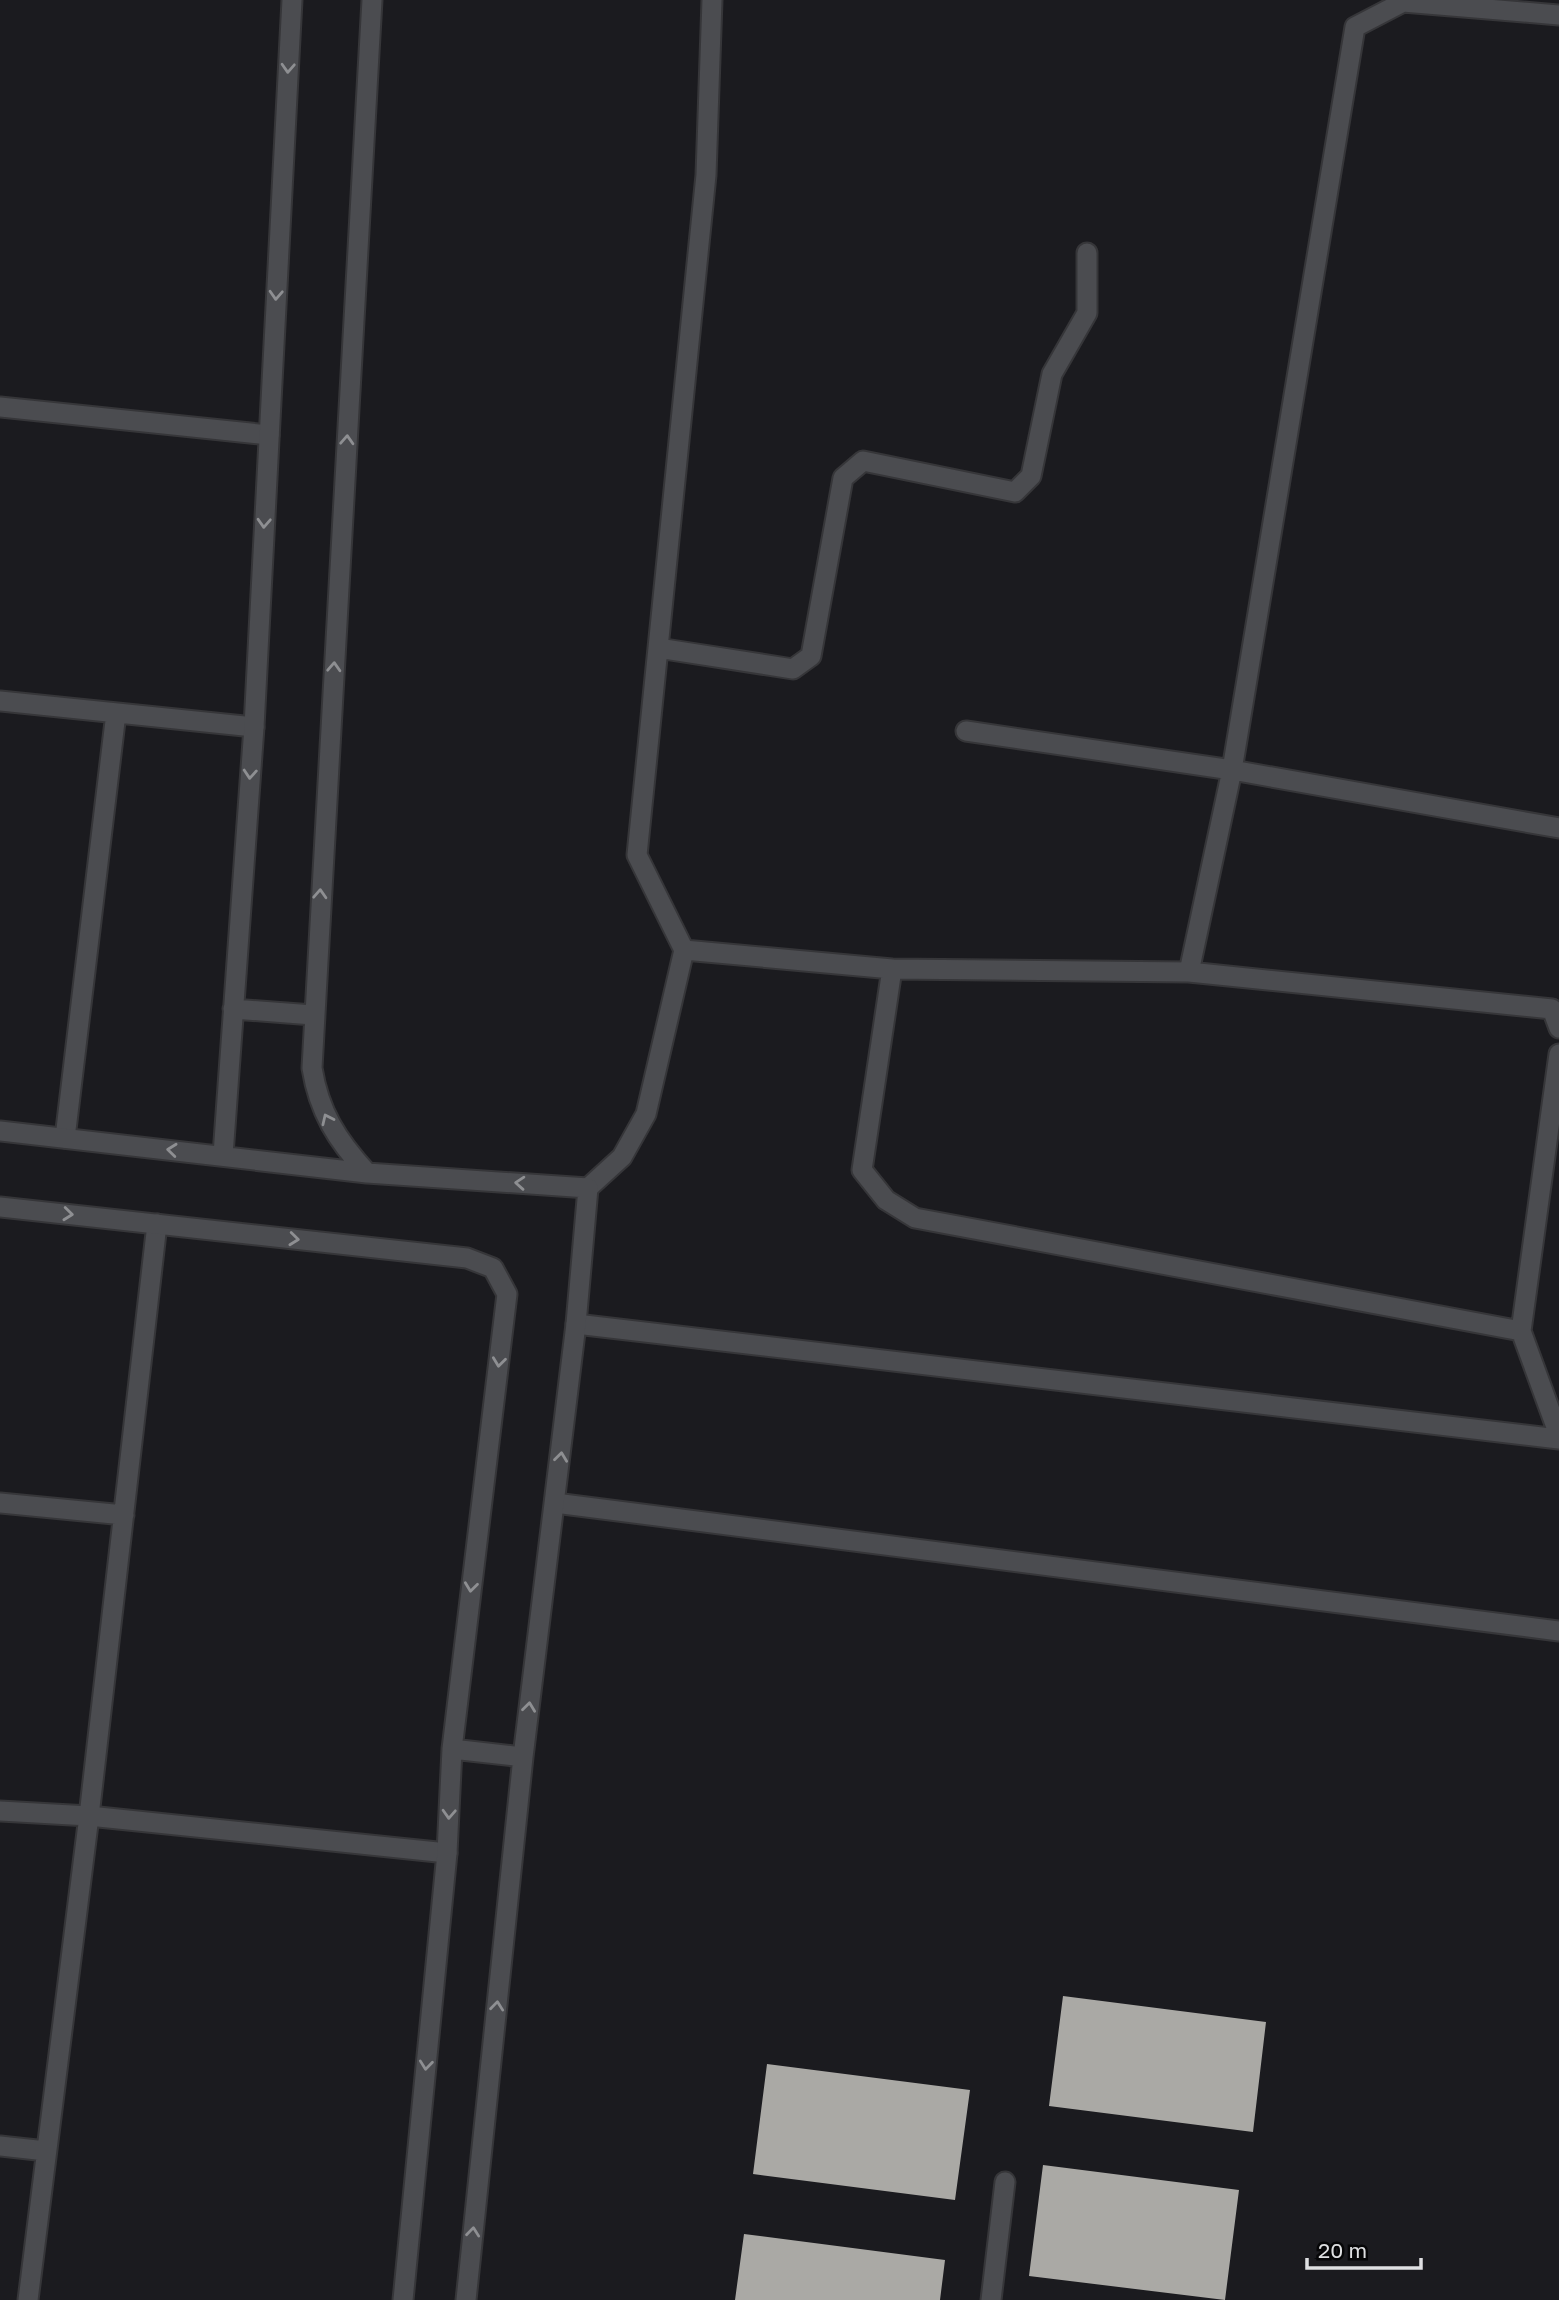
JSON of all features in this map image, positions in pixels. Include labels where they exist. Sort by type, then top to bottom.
[{"type":"street","points":[[223,1155],[254,727],[292,0]]},
{"type":"street","points":[[367,1173],[340,1144],[316,1095],[312,1068],[372,0]]},
{"type":"street","points":[[466,2300],[523,1757],[576,1324],[588,1188],[622,1157],[646,1114],[684,950],[637,855],[706,175],[712,0]]},
{"type":"street","points":[[1189,972],[1232,771],[1355,27],[1403,2],[1559,15]]},
{"type":"street","points":[[658,648],[793,669],[811,656],[843,478],[863,461],[1015,492],[1031,476],[1052,374],[1087,313],[1087,253]]},
{"type":"street","points":[[0,407],[269,435]]},
{"type":"street","points":[[0,701],[254,727]]},
{"type":"street","points":[[65,1138],[116,713]]},
{"type":"street","points":[[966,731],[1232,771],[1559,828]]},
{"type":"street","points":[[684,950],[892,969],[1189,972],[1552,1009],[1559,1028]]},
{"type":"street","points":[[892,969],[862,1170],[886,1200],[915,1218],[1521,1331]]},
{"type":"street","points":[[233,1009],[313,1015]]},
{"type":"street","points":[[576,1324],[1559,1437],[1521,1331],[1559,1054]]},
{"type":"street","points":[[0,1131],[367,1173],[588,1188]]},
{"type":"street","points":[[0,1207],[467,1258],[493,1268],[507,1294],[452,1749],[447,1853],[403,2300]]},
{"type":"street","points":[[28,2300],[89,1816],[157,1224]]},
{"type":"street","points":[[0,1503],[124,1515]]},
{"type":"street","points":[[555,1503],[1559,1631]]},
{"type":"street","points":[[452,1749],[523,1757]]},
{"type":"street","points":[[0,1811],[89,1816],[447,1853]]},
{"type":"street","points":[[0,2146],[46,2151]]},
{"type":"street","points":[[991,2300],[1005,2182]]},
{"type":"building","points":[[1063,1996],[1266,2022],[1253,2132],[1049,2106]]},
{"type":"building","points":[[767,2064],[970,2090],[955,2200],[753,2174]]},
{"type":"building","points":[[1043,2165],[1239,2190],[1225,2300],[1029,2276]]},
{"type":"building","points":[[744,2234],[945,2260],[940,2300],[735,2300]]}]
